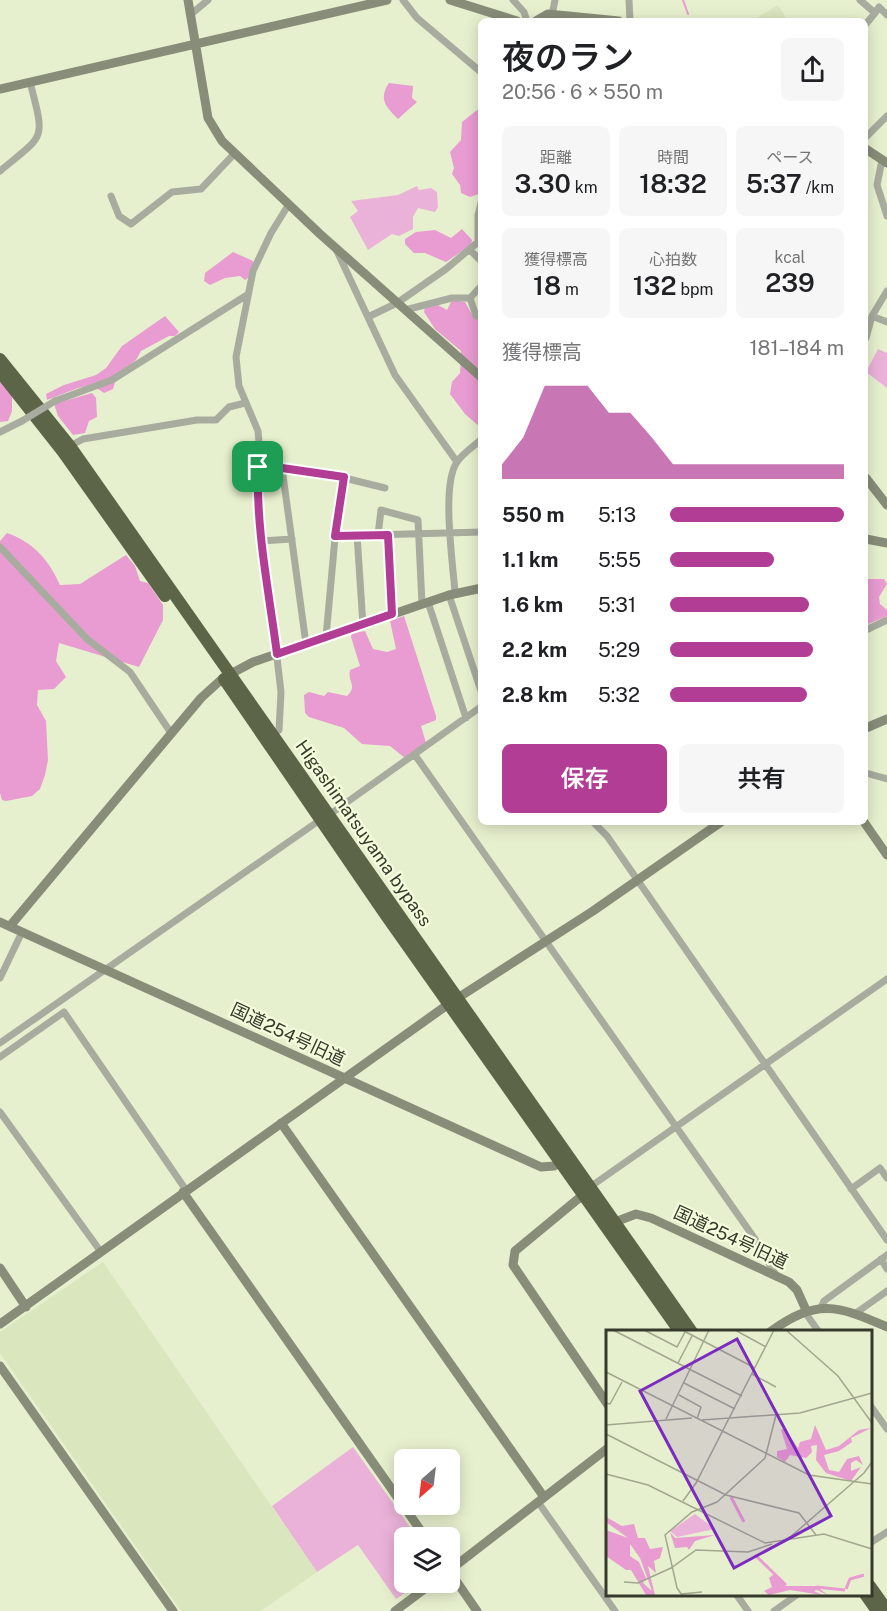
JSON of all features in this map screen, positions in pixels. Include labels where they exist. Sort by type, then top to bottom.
[{"type":"highway","name":"Higashimatsuyama bypass","points":[[0,359],[70,446],[227,676],[587,1191],[679,1330]]},
{"type":"highway","name":"Higashimatsuyama bypass","points":[[0,372],[63,452],[227,676],[273,734],[325,817]]},
{"type":"highway","name":"Higashimatsuyama bypass","points":[[454,1000],[561,1161],[615,1222],[691,1330]]},
{"type":"highway","points":[[872,1589],[887,1610]]},
{"type":"highway","points":[[866,1596],[877,1611]]},
{"type":"street","points":[[188,0],[208,118],[222,141],[335,247],[478,374]]},
{"type":"street","points":[[190,15],[208,0]]},
{"type":"street","points":[[0,89],[387,0]]},
{"type":"street","points":[[404,0],[417,18],[478,70]]},
{"type":"street","points":[[450,0],[507,18]]},
{"type":"street","points":[[513,0],[524,12],[526,18]]},
{"type":"street","points":[[552,15],[555,0]]},
{"type":"street","points":[[629,0],[630,18]]},
{"type":"street","points":[[860,0],[874,13]]},
{"type":"street","points":[[868,21],[879,7],[887,15]]},
{"type":"street","points":[[540,18],[552,15],[586,18]]},
{"type":"street","points":[[0,171],[32,144],[39,134],[41,127],[30,82]]},
{"type":"street","points":[[868,135],[887,116]]},
{"type":"street","points":[[868,150],[885,162],[877,185],[887,216]]},
{"type":"street","points":[[111,196],[119,216],[131,224],[172,192],[201,189],[235,153]]},
{"type":"street","points":[[273,734],[279,730],[281,692],[257,510],[258,431],[245,403],[238,378],[236,357],[248,295],[261,253],[289,204]]},
{"type":"street","points":[[368,316],[397,303],[470,250],[478,242],[478,215]]},
{"type":"street","points":[[335,247],[395,375],[457,462]]},
{"type":"street","points":[[470,250],[478,258]]},
{"type":"street","points":[[405,310],[452,298],[470,298],[478,289]]},
{"type":"street","points":[[868,331],[872,316],[887,291]]},
{"type":"street","points":[[0,432],[55,401],[112,380],[248,295]]},
{"type":"street","points":[[470,298],[478,317]]},
{"type":"street","points":[[872,316],[887,322]]},
{"type":"street","points":[[70,446],[83,439],[197,420],[216,420],[229,407],[245,403]]},
{"type":"street","points":[[478,443],[457,462],[450,485],[452,594],[478,681]]},
{"type":"street","points":[[258,467],[344,477],[386,488]]},
{"type":"street","points":[[282,468],[306,644]]},
{"type":"street","points":[[326,637],[335,536],[344,477]]},
{"type":"street","points":[[868,481],[887,506]]},
{"type":"street","points":[[378,534],[381,510],[418,520],[425,603],[466,718]]},
{"type":"street","points":[[335,536],[478,532]]},
{"type":"street","points":[[388,535],[392,614]]},
{"type":"street","points":[[357,536],[363,625]]},
{"type":"street","points":[[261,541],[292,539]]},
{"type":"street","points":[[868,539],[887,543]]},
{"type":"street","points":[[0,547],[87,639],[130,672],[171,733]]},
{"type":"street","points":[[10,926],[201,698],[227,676],[277,654],[392,614],[452,594],[478,589]]},
{"type":"street","points":[[868,629],[887,620]]},
{"type":"street","points":[[0,1043],[478,709]]},
{"type":"street","points":[[868,727],[887,719]]},
{"type":"street","points":[[415,755],[766,1257],[777,1277]]},
{"type":"street","points":[[868,773],[887,778]]},
{"type":"street","points":[[596,825],[607,836],[887,1240]]},
{"type":"street","points":[[0,1324],[454,1000],[637,882],[717,825]]},
{"type":"street","points":[[866,825],[887,855]]},
{"type":"street","name":"国道254号旧道","points":[[0,922],[107,968],[541,1167],[554,1166],[561,1161]]},
{"type":"street","points":[[0,978],[22,932]]},
{"type":"street","points":[[606,1402],[513,1265],[512,1258],[515,1251],[587,1191],[887,979]]},
{"type":"street","points":[[0,1057],[64,1011],[184,1191],[418,1527]]},
{"type":"street","points":[[0,1112],[101,1252]]},
{"type":"street","points":[[281,1123],[615,1611]]},
{"type":"street","points":[[851,1189],[880,1168],[887,1178]]},
{"type":"street","name":"国道254号旧道","points":[[615,1222],[636,1214],[651,1218],[794,1285],[805,1310]]},
{"type":"street","points":[[821,1308],[824,1301],[884,1257],[887,1269]]},
{"type":"street","points":[[0,1268],[26,1307]]},
{"type":"street","points":[[856,1313],[887,1291]]},
{"type":"street","points":[[773,1330],[805,1310],[821,1308],[856,1313],[887,1327]]},
{"type":"street","points":[[805,1310],[818,1330]]},
{"type":"street","points":[[0,1366],[173,1611]]},
{"type":"street","points":[[872,1408],[887,1429]]},
{"type":"street","points":[[460,1563],[606,1450]]},
{"type":"street","points":[[872,1542],[887,1532]]},
{"type":"street","points":[[460,1586],[477,1611]]},
{"type":"street","points":[[395,1611],[419,1593]]},
{"type":"street","points":[[737,1596],[748,1611]]},
{"type":"street","points":[[774,1611],[795,1596]]},
{"type":"shaded area","points":[[778,5],[786,18],[757,18]]},
{"type":"shaded area","points":[[389,83],[413,86],[412,98],[417,102],[398,119],[390,111],[384,98]]},
{"type":"shaded area","points":[[478,109],[478,194],[470,197],[461,193],[460,185],[452,174],[454,168],[450,152],[461,140],[462,122]]},
{"type":"shaded area","points":[[417,186],[419,190],[431,188],[437,192],[438,207],[435,212],[418,208],[413,217],[413,229],[399,236],[392,234],[368,250],[350,217],[358,211],[351,201],[398,195]]},
{"type":"shaded area","points":[[462,229],[472,240],[471,245],[446,262],[425,253],[414,253],[405,244],[405,239],[416,232],[435,230],[451,238]]},
{"type":"shaded area","points":[[233,252],[253,261],[254,274],[245,280],[240,276],[225,278],[210,285],[204,281],[205,273]]},
{"type":"shaded area","points":[[452,300],[465,302],[474,318],[478,320],[478,425],[465,414],[450,394],[452,382],[460,373],[461,351],[435,329],[424,312],[425,307],[438,305],[447,310]]},
{"type":"shaded area","points":[[165,316],[179,332],[141,351],[136,360],[117,376],[113,389],[104,393],[92,385],[47,400],[46,394],[64,385],[96,375],[106,368],[122,346]]},
{"type":"shaded area","points":[[878,349],[887,353],[887,388],[868,374],[868,368]]},
{"type":"shaded area","points":[[0,381],[12,393],[12,411],[8,421],[0,422]]},
{"type":"shaded area","points":[[92,393],[96,398],[97,417],[89,421],[85,433],[73,435],[58,416],[54,404]]},
{"type":"shaded area","points":[[7,533],[25,541],[39,553],[51,568],[60,585],[80,584],[126,555],[135,566],[140,581],[148,583],[163,605],[163,620],[139,667],[59,643],[56,661],[66,677],[54,689],[38,690],[37,705],[46,721],[48,760],[45,775],[40,789],[32,796],[6,801],[2,800],[0,793],[0,541]]},
{"type":"shaded area","points":[[868,579],[884,579],[887,584],[879,597],[880,604],[887,610],[887,616],[868,624]]},
{"type":"shaded area","points":[[404,616],[436,716],[436,720],[421,726],[426,743],[405,758],[390,746],[362,744],[344,728],[309,717],[305,713],[304,695],[309,692],[324,696],[328,692],[347,696],[352,689],[350,670],[360,666],[351,637],[352,633],[365,631],[373,649],[387,652],[396,649],[390,621]]},
{"type":"shaded area","points":[[103,1262],[317,1572],[261,1611],[181,1611],[0,1353],[0,1332]]},
{"type":"shaded area","points":[[353,1447],[394,1505],[394,1515],[401,1515],[410,1527],[394,1527],[394,1593],[405,1593],[396,1599],[358,1545],[317,1572],[272,1506]]},
{"type":"waterway","points":[[683,0],[688,14]]},
{"type":"route","points":[[258,467],[320,472],[344,477],[338,504],[335,536],[388,535],[392,614],[277,654],[267,572],[258,526],[258,467]]}]
